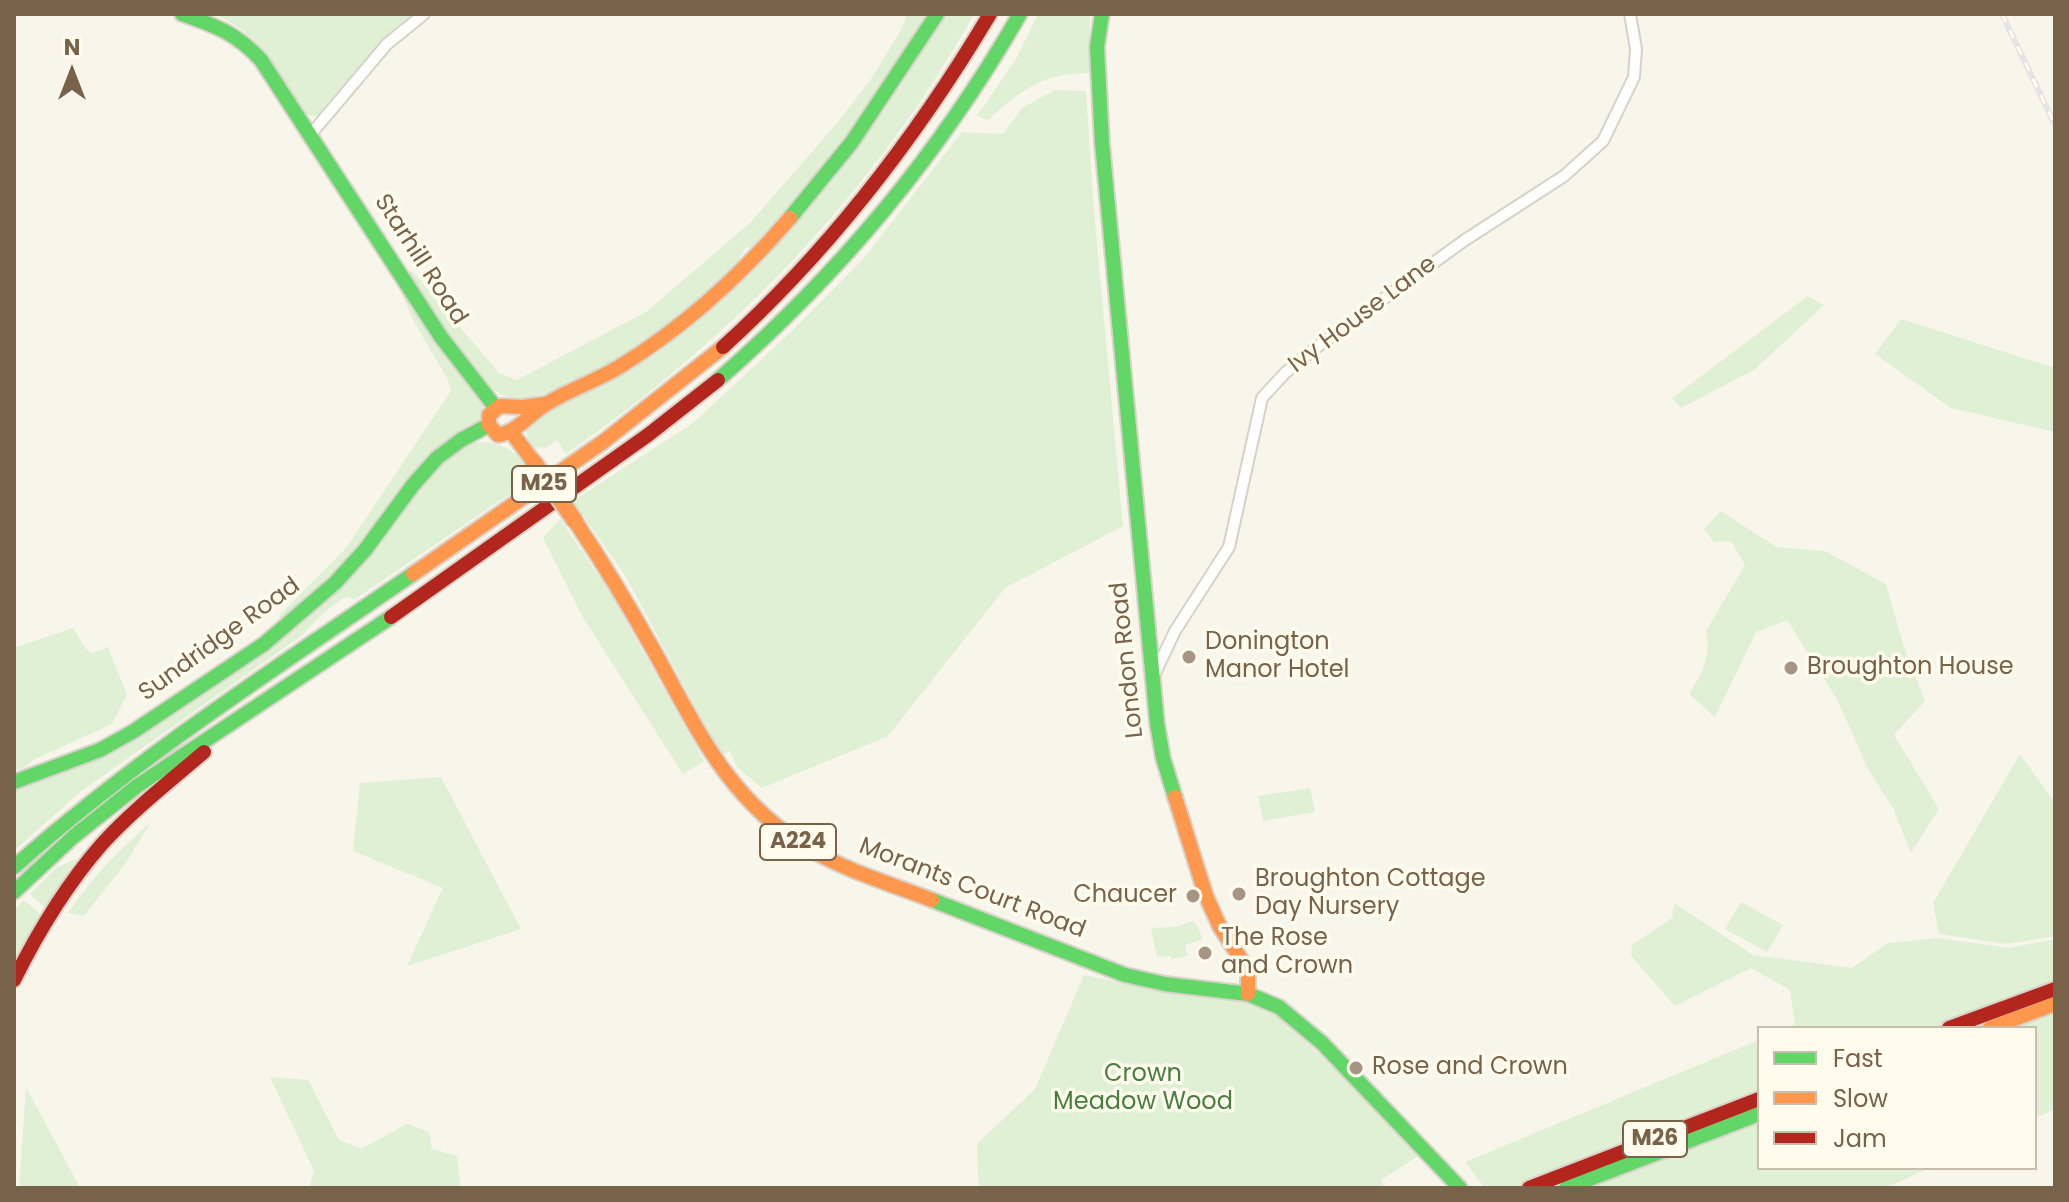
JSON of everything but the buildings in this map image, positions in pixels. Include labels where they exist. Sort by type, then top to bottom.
[{"type":"main road","name":"Starhill Road","points":[[182,14],[223,28],[245,43],[261,60],[441,337],[502,407]]},
{"type":"main road","points":[[544,404],[502,407],[489,415],[489,425],[498,435],[516,429],[544,404],[603,375],[672,330],[704,304],[753,257],[841,154],[898,76],[937,14]]},
{"type":"main road","name":"M25","points":[[14,867],[75,813],[139,763],[563,471],[638,417],[711,358],[779,294],[873,188],[936,102],[990,14]]},
{"type":"main road","name":"M25","points":[[14,892],[70,839],[180,756],[239,721],[624,453],[708,389],[833,271],[894,201],[969,98],[1020,14]]},
{"type":"main road","name":"London Road","points":[[1102,14],[1097,47],[1102,143],[1152,673],[1163,758],[1206,896],[1220,927],[1248,970],[1248,994]]},
{"type":"main road","points":[[502,407],[516,411],[516,429]]},
{"type":"main road","name":"Sundridge Road","points":[[14,782],[100,750],[134,731],[264,644],[335,583],[437,458],[489,425]]},
{"type":"main road","name":"Morants Court Road","points":[[516,429],[533,461],[616,583],[714,760],[744,798],[785,833],[835,862],[1125,975],[1165,984],[1248,994]]},
{"type":"main road","name":"M25","points":[[14,980],[51,913],[89,859],[133,813],[239,721]]},
{"type":"main road","points":[[1954,1026],[2055,989]]},
{"type":"main road","name":"A224","points":[[1248,994],[1279,1007],[1307,1028],[1460,1188]]},
{"type":"main road","points":[[1995,1026],[2055,1004]]},
{"type":"main road","name":"M26","points":[[1529,1188],[1757,1100]]},
{"type":"main road","name":"M26","points":[[1566,1188],[1757,1115]]},
{"type":"street","points":[[311,134],[387,44],[424,14]]},
{"type":"street","name":"Ivy House Lane","points":[[1152,673],[1229,547],[1262,398],[1285,373],[1317,347],[1465,240],[1564,176],[1603,141],[1634,77],[1636,49],[1630,14]]},
{"type":"green space","points":[[211,14],[415,14],[384,38],[317,116],[300,110],[275,66],[252,38],[232,23]]},
{"type":"green space","points":[[907,14],[928,14],[868,107],[775,222],[750,249],[748,246],[746,248],[725,277],[681,314],[632,349],[574,383],[545,394],[520,398],[495,391],[450,336],[403,268],[414,273],[499,373],[517,380],[646,312],[750,223],[871,79],[901,30]]},
{"type":"green space","points":[[946,14],[974,14],[935,80],[892,142],[795,258],[686,361],[566,454],[557,440],[546,448],[534,450],[527,435],[531,419],[613,379],[660,350],[703,317],[782,240],[854,152]]},
{"type":"green space","points":[[1038,14],[1090,14],[1089,73],[1046,80],[1022,92],[988,120],[977,116],[1016,59]]},
{"type":"green space","points":[[1055,90],[1086,91],[1123,526],[1005,588],[888,736],[762,788],[737,767],[730,751],[721,755],[626,577],[573,501],[693,423],[792,331],[864,258],[962,132],[1003,134],[1022,108]]},
{"type":"green space","points":[[394,275],[483,405],[480,420],[427,455],[339,572],[282,622],[279,616],[346,548],[451,391],[448,380],[413,320]]},
{"type":"green space","points":[[1808,296],[1824,305],[1754,370],[1681,408],[1672,398]]},
{"type":"green space","points":[[1901,319],[2055,368],[2055,432],[1951,408],[1875,354]]},
{"type":"green space","points":[[476,442],[496,444],[511,451],[536,479],[354,600],[348,596],[334,605],[300,637],[80,792],[14,851],[14,790],[67,772],[69,768],[133,738],[287,632],[353,573],[437,468],[449,457]]},
{"type":"green space","points":[[1721,511],[1776,547],[1825,551],[1886,584],[1903,644],[1925,701],[1894,735],[1939,809],[1911,853],[1893,808],[1868,769],[1838,701],[1787,620],[1756,632],[1715,717],[1689,694],[1705,664],[1708,648],[1706,631],[1745,565],[1731,541],[1714,542],[1704,529]]},
{"type":"green space","points":[[560,519],[611,594],[704,761],[683,774],[582,616],[543,538]]},
{"type":"green space","points":[[73,628],[85,648],[92,653],[108,647],[127,695],[112,724],[33,760],[23,769],[14,770],[14,648]]},
{"type":"green space","points":[[2020,754],[2055,803],[2055,936],[2007,944],[1939,934],[1933,903]]},
{"type":"green space","points":[[441,777],[521,929],[407,966],[443,888],[353,851],[360,783]]},
{"type":"green space","points":[[1310,788],[1315,812],[1263,821],[1258,796]]},
{"type":"green space","points":[[152,821],[125,864],[84,916],[68,913],[107,864]]},
{"type":"green space","points":[[77,858],[45,908],[30,894],[56,868]]},
{"type":"green space","points":[[24,900],[40,914],[14,962],[14,910]]},
{"type":"green space","points":[[1741,902],[1783,925],[1767,952],[1725,929]]},
{"type":"green space","points":[[1674,903],[1753,955],[1852,968],[1888,943],[1938,938],[2009,948],[2055,939],[2055,1109],[2037,1117],[2037,1026],[1792,1026],[1795,1025],[1790,990],[1751,968],[1675,1006],[1631,956],[1632,945],[1672,918]]},
{"type":"green space","points":[[1194,921],[1203,939],[1185,945],[1188,956],[1171,959],[1170,956],[1157,957],[1151,928],[1175,927]]},
{"type":"green space","name":"Crown Meadow Wood","points":[[1084,975],[1163,991],[1205,993],[1255,1004],[1284,1020],[1421,1154],[1381,1180],[1384,1188],[979,1188],[977,1144],[1035,1089]]},
{"type":"green space","points":[[1757,1041],[1757,1170],[1925,1170],[1886,1188],[1485,1188],[1465,1162]]},
{"type":"green space","points":[[270,1077],[308,1080],[339,1140],[361,1149],[407,1124],[429,1132],[432,1149],[457,1156],[461,1188],[309,1188],[314,1171]]},
{"type":"green space","points":[[26,1087],[79,1186],[79,1188],[19,1188]]},
{"type":"railway","points":[[2002,14],[2055,125]]},
{"type":"traffic: fast","points":[[182,14],[225,31],[261,60],[441,337],[496,408]]},
{"type":"traffic: fast","points":[[790,218],[852,142],[937,14]]},
{"type":"traffic: fast","points":[[718,380],[806,297],[884,210],[956,116],[1020,14]]},
{"type":"traffic: fast","points":[[1102,14],[1097,47],[1102,143],[1157,723],[1163,758],[1175,797]]},
{"type":"traffic: fast","points":[[14,782],[100,750],[134,731],[264,644],[335,583],[437,458],[489,425]]},
{"type":"traffic: fast","points":[[14,867],[159,751],[413,574]]},
{"type":"traffic: fast","points":[[14,892],[73,837],[137,786],[391,617]]},
{"type":"traffic: fast","points":[[932,900],[1125,975],[1165,984],[1248,994],[1279,1007],[1322,1043],[1460,1188]]},
{"type":"traffic: fast","points":[[1566,1188],[1757,1115]]},
{"type":"traffic: slow","points":[[544,404],[500,406],[489,415],[489,425],[498,435],[512,430],[548,403],[643,352],[710,299],[752,260],[790,218]]},
{"type":"traffic: slow","points":[[413,574],[603,442],[723,347]]},
{"type":"traffic: slow","points":[[512,433],[533,461]]},
{"type":"traffic: slow","points":[[533,461],[575,521]]},
{"type":"traffic: slow","points":[[575,521],[717,761],[756,808],[780,829],[823,856],[932,900]]},
{"type":"traffic: slow","points":[[1175,797],[1206,896],[1220,927],[1248,970],[1248,994]]},
{"type":"traffic: slow","points":[[1995,1026],[2055,1004]]},
{"type":"traffic: jam","points":[[723,347],[799,271],[869,191],[932,105],[990,14]]},
{"type":"traffic: jam","points":[[391,617],[648,435],[718,380]]},
{"type":"traffic: jam","points":[[14,980],[54,909],[102,844],[204,752]]},
{"type":"traffic: jam","points":[[1954,1026],[2055,989]]},
{"type":"traffic: jam","points":[[1529,1188],[1757,1100]]},
{"type":"place","name":"Donington Manor Hotel","points":[[1189,657]]},
{"type":"place","name":"Broughton House","points":[[1791,668]]},
{"type":"place","name":"Broughton Cottage Day Nursery","points":[[1239,894]]},
{"type":"place","name":"Chaucer","points":[[1193,896]]},
{"type":"place","name":"The Rose and Crown","points":[[1205,953]]},
{"type":"place","name":"Rose and Crown","points":[[1356,1068]]}]
